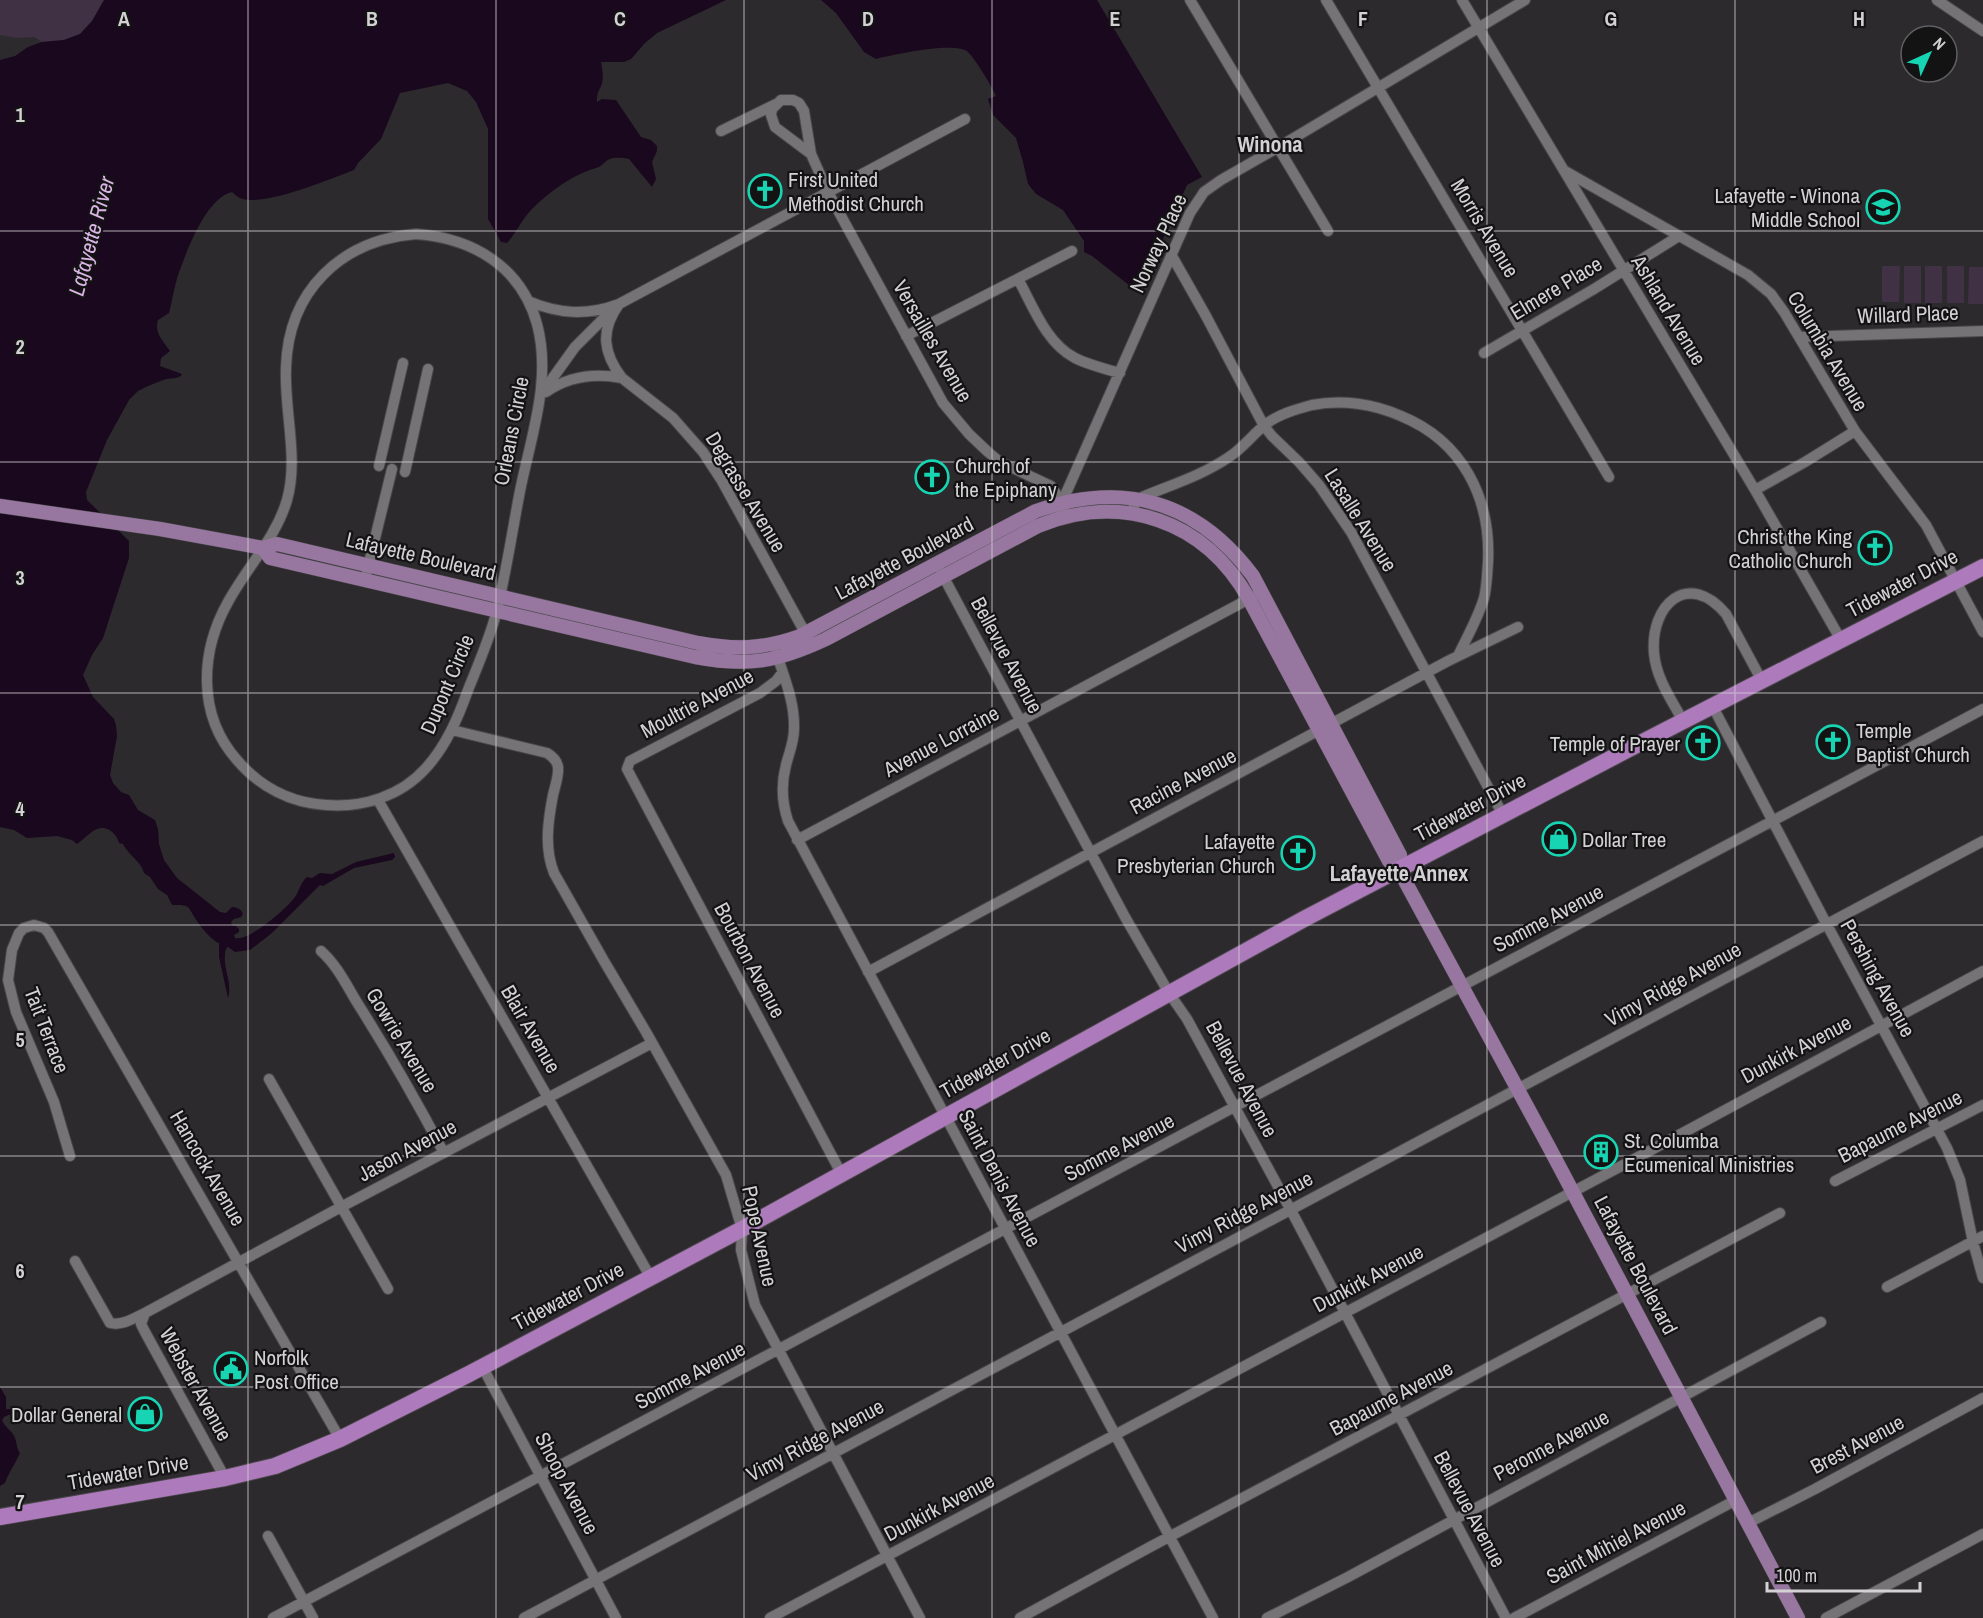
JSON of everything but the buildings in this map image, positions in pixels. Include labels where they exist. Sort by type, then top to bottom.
[{"type":"highway","name":"Tidewater Drive","points":[[0,1517],[225,1478],[275,1466],[340,1440],[651,1278],[1169,993],[1399,870],[1712,705],[1983,567]]},
{"type":"main road","name":"Lafayette Boulevard","points":[[498,603],[720,647],[773,645],[805,633],[1036,512],[1062,502],[1104,496],[1138,500],[1176,511],[1198,522],[1238,557],[1262,592],[1325,727]]},
{"type":"main road","name":"Lafayette Boulevard","points":[[0,506],[160,529],[263,548],[277,544],[367,572],[498,603],[717,661],[780,666],[812,646],[1053,520],[1090,512],[1131,513],[1167,523],[1202,543],[1231,570],[1250,599],[1400,855],[1399,870],[1628,1294],[1798,1618]]},
{"type":"street","points":[[1190,0],[1328,231]]},
{"type":"street","name":"Morris Avenue","points":[[1326,0],[1609,477]]},
{"type":"street","name":"Ashland Avenue","points":[[1462,0],[1755,490],[1841,640]]},
{"type":"street","name":"Norway Place","points":[[1053,520],[1190,213],[1204,192],[1525,0]]},
{"type":"street","points":[[1937,0],[1981,25]]},
{"type":"street","points":[[721,131],[787,99],[793,100],[803,108],[811,154]]},
{"type":"street","points":[[776,104],[771,115],[775,127],[811,154]]},
{"type":"street","points":[[528,302],[557,311],[573,313],[589,313],[619,304],[965,119]]},
{"type":"street","name":"Versailles Avenue","points":[[811,154],[828,192],[943,403],[969,435],[1000,462],[1051,486],[1062,502]]},
{"type":"street","name":"Columbia Avenue","points":[[1562,170],[1759,283],[1779,304],[1855,431],[1926,525],[1983,632]]},
{"type":"street","name":"Orleans Circle","points":[[263,548],[283,512],[291,480],[292,460],[286,366],[290,339],[302,304],[311,289],[333,265],[347,255],[378,240],[395,236],[433,235],[465,243],[491,257],[514,280],[528,302],[541,342],[543,368],[541,396],[498,603]]},
{"type":"street","name":"Elmere Place","points":[[1484,353],[1679,236]]},
{"type":"street","points":[[906,336],[1072,250]]},
{"type":"street","name":"Lasalle Avenue","points":[[1172,256],[1264,426],[1299,462],[1334,506],[1370,567],[1503,815]]},
{"type":"street","points":[[1018,279],[1046,330],[1057,344],[1076,359],[1120,374]]},
{"type":"street","points":[[541,396],[575,347],[619,304]]},
{"type":"street","name":"Degrasse Avenue","points":[[619,304],[608,324],[606,336],[610,358],[622,378],[673,418],[703,452],[722,481],[812,646]]},
{"type":"street","name":"Willard Place","points":[[1799,337],[1983,331]]},
{"type":"street","points":[[380,466],[403,363]]},
{"type":"street","points":[[405,472],[428,369]]},
{"type":"street","points":[[541,396],[553,387],[582,376],[608,375],[622,378]]},
{"type":"street","points":[[1131,513],[1138,500],[1228,458],[1264,426],[1284,414],[1313,405],[1352,403],[1390,411],[1426,428],[1456,456],[1468,472],[1483,505],[1488,530],[1484,597],[1479,613],[1458,656]]},
{"type":"street","points":[[1755,490],[1806,462],[1855,431]]},
{"type":"street","points":[[367,572],[392,470]]},
{"type":"street","name":"Dupont Circle","points":[[263,548],[229,599],[220,618],[207,665],[207,694],[215,725],[223,741],[245,770],[277,793],[291,798],[324,805],[359,804],[378,800],[404,787],[422,772],[452,730],[485,647],[498,603]]},
{"type":"street","name":"Bellevue Avenue","points":[[936,564],[1091,854],[1169,993],[1187,1019],[1290,1209],[1506,1618]]},
{"type":"street","name":"Avenue Lorraine","points":[[797,840],[1262,592]]},
{"type":"street","points":[[1683,721],[1661,680],[1657,668],[1654,636],[1659,617],[1672,600],[1680,596],[1696,594],[1719,606],[1726,614],[1762,681]]},
{"type":"street","name":"Racine Avenue","points":[[868,972],[1426,672],[1518,627]]},
{"type":"street","name":"Saint Denis Avenue","points":[[773,645],[789,692],[794,729],[783,780],[783,796],[788,821],[1213,1618]]},
{"type":"street","name":"Moultrie Avenue","points":[[627,765],[630,761],[760,693],[776,681],[780,666]]},
{"type":"street","name":"Pershing Avenue","points":[[1712,705],[1947,1148],[1960,1180],[1978,1239],[1983,1278]]},
{"type":"street","name":"Somme Avenue","points":[[273,1618],[1983,709]]},
{"type":"street","name":"Pope Avenue","points":[[452,730],[547,753],[556,761],[558,773],[549,822],[547,849],[554,873],[726,1175],[742,1229],[741,1250],[755,1305],[920,1618]]},
{"type":"street","name":"Bourbon Avenue","points":[[627,765],[627,769],[841,1173]]},
{"type":"street","name":"Blair Avenue","points":[[378,800],[651,1278]]},
{"type":"street","name":"Vimy Ridge Avenue","points":[[524,1618],[1983,841]]},
{"type":"street","name":"Tait Terrace","points":[[34,925],[24,928],[19,933],[12,950],[8,981],[16,1011],[54,1102],[70,1156]]},
{"type":"street","name":"Hancock Avenue","points":[[34,925],[48,932],[340,1440]]},
{"type":"street","name":"Gowrie Avenue","points":[[321,951],[332,963],[373,1028],[444,1153]]},
{"type":"street","name":"Dunkirk Avenue","points":[[770,1618],[1627,1163],[1983,971]]},
{"type":"street","name":"Jason Avenue","points":[[181,1293],[652,1042]]},
{"type":"street","points":[[268,1079],[388,1289]]},
{"type":"street","name":"Bapaume Avenue","points":[[1835,1181],[1983,1105]]},
{"type":"street","name":"Bapaume Avenue","points":[[1020,1618],[1780,1213]]},
{"type":"street","points":[[1887,1287],[1978,1239]]},
{"type":"street","points":[[75,1261],[110,1323],[122,1323],[145,1313]]},
{"type":"street","name":"Webster Avenue","points":[[181,1293],[145,1313],[141,1324],[225,1478]]},
{"type":"street","name":"Peronne Avenue","points":[[1267,1618],[1821,1322]]},
{"type":"street","name":"Shoop Avenue","points":[[482,1366],[616,1618]]},
{"type":"street","name":"Brest Avenue","points":[[1748,1523],[1983,1398]]},
{"type":"street","name":"Saint Mihiel Avenue","points":[[1514,1618],[1736,1500]]},
{"type":"street","points":[[1826,1618],[1983,1534]]},
{"type":"street","points":[[268,1536],[313,1618]]},
{"type":"shaded area","points":[[0,0],[104,0],[92,21],[80,34],[64,40],[42,42],[34,37],[16,38],[0,35]]},
{"type":"shaded area","points":[[1882,266],[1900,266],[1899,302],[1882,302]]},
{"type":"shaded area","points":[[1904,266],[1921,266],[1921,303],[1904,303]]},
{"type":"shaded area","points":[[1925,266],[1942,266],[1942,303],[1925,303]]},
{"type":"shaded area","points":[[1947,266],[1964,266],[1964,303],[1947,303]]},
{"type":"shaded area","points":[[1969,267],[1983,267],[1983,304],[1968,304]]},
{"type":"water","name":"Lafayette River","points":[[104,0],[726,0],[657,33],[631,59],[624,62],[601,62],[603,80],[597,102],[602,99],[616,100],[641,137],[651,140],[657,146],[652,162],[656,179],[652,187],[629,159],[607,160],[599,167],[572,178],[555,189],[528,213],[507,243],[501,242],[488,219],[488,129],[476,102],[467,91],[448,83],[400,93],[381,139],[354,170],[296,191],[264,199],[240,198],[232,192],[223,196],[207,212],[194,235],[179,272],[169,313],[158,320],[157,325],[160,337],[170,351],[161,358],[160,366],[182,374],[148,386],[138,391],[129,400],[107,440],[86,492],[87,500],[129,541],[129,558],[103,638],[83,675],[93,697],[114,719],[116,725],[117,736],[110,775],[113,783],[121,792],[129,795],[138,810],[155,820],[164,860],[177,878],[220,912],[226,913],[232,907],[241,911],[243,914],[241,917],[231,922],[239,929],[239,932],[234,935],[235,938],[249,935],[276,916],[295,897],[307,877],[312,878],[320,873],[332,874],[356,862],[394,853],[395,857],[392,860],[354,868],[323,886],[320,885],[272,933],[250,950],[235,952],[228,947],[225,956],[229,985],[228,998],[219,957],[219,943],[199,925],[191,910],[182,905],[172,905],[167,895],[158,889],[150,877],[144,873],[123,844],[119,843],[113,832],[106,828],[97,829],[77,844],[72,840],[57,836],[27,838],[14,830],[0,827],[0,60],[15,56],[28,47],[42,42],[64,40],[80,34],[92,21]]},
{"type":"water","points":[[821,0],[1097,0],[1202,177],[1187,185],[1139,293],[1084,252],[1084,241],[1063,210],[1036,194],[1028,184],[1016,138],[993,115],[988,99],[996,96],[968,52],[961,49],[938,48],[876,59],[864,52],[836,13]]},
{"type":"water","points":[[0,1387],[6,1397],[6,1409],[13,1409],[11,1414],[2,1420],[14,1436],[20,1453],[5,1483],[0,1486]]},
{"type":"place","name":"First United Methodist Church","points":[[765,191]]},
{"type":"place","name":"Lafayette - Winona Middle School","points":[[1883,207]]},
{"type":"place","name":"Church of the Epiphany","points":[[932,477]]},
{"type":"place","name":"Christ the King Catholic Church","points":[[1875,548]]},
{"type":"place","name":"Temple Baptist Church","points":[[1833,742]]},
{"type":"place","name":"Temple of Prayer","points":[[1703,743]]},
{"type":"place","name":"Dollar Tree","points":[[1559,839]]},
{"type":"place","name":"Lafayette Presbyterian Church","points":[[1298,853]]},
{"type":"place","name":"St. Columba Ecumenical Ministries","points":[[1601,1152]]},
{"type":"place","name":"Norfolk Post Office","points":[[231,1369]]},
{"type":"place","name":"Dollar General","points":[[145,1414]]},
{"type":"district","name":"Winona","points":[[1270,144]]},
{"type":"district","name":"Lafayette Annex","points":[[1399,873]]}]
